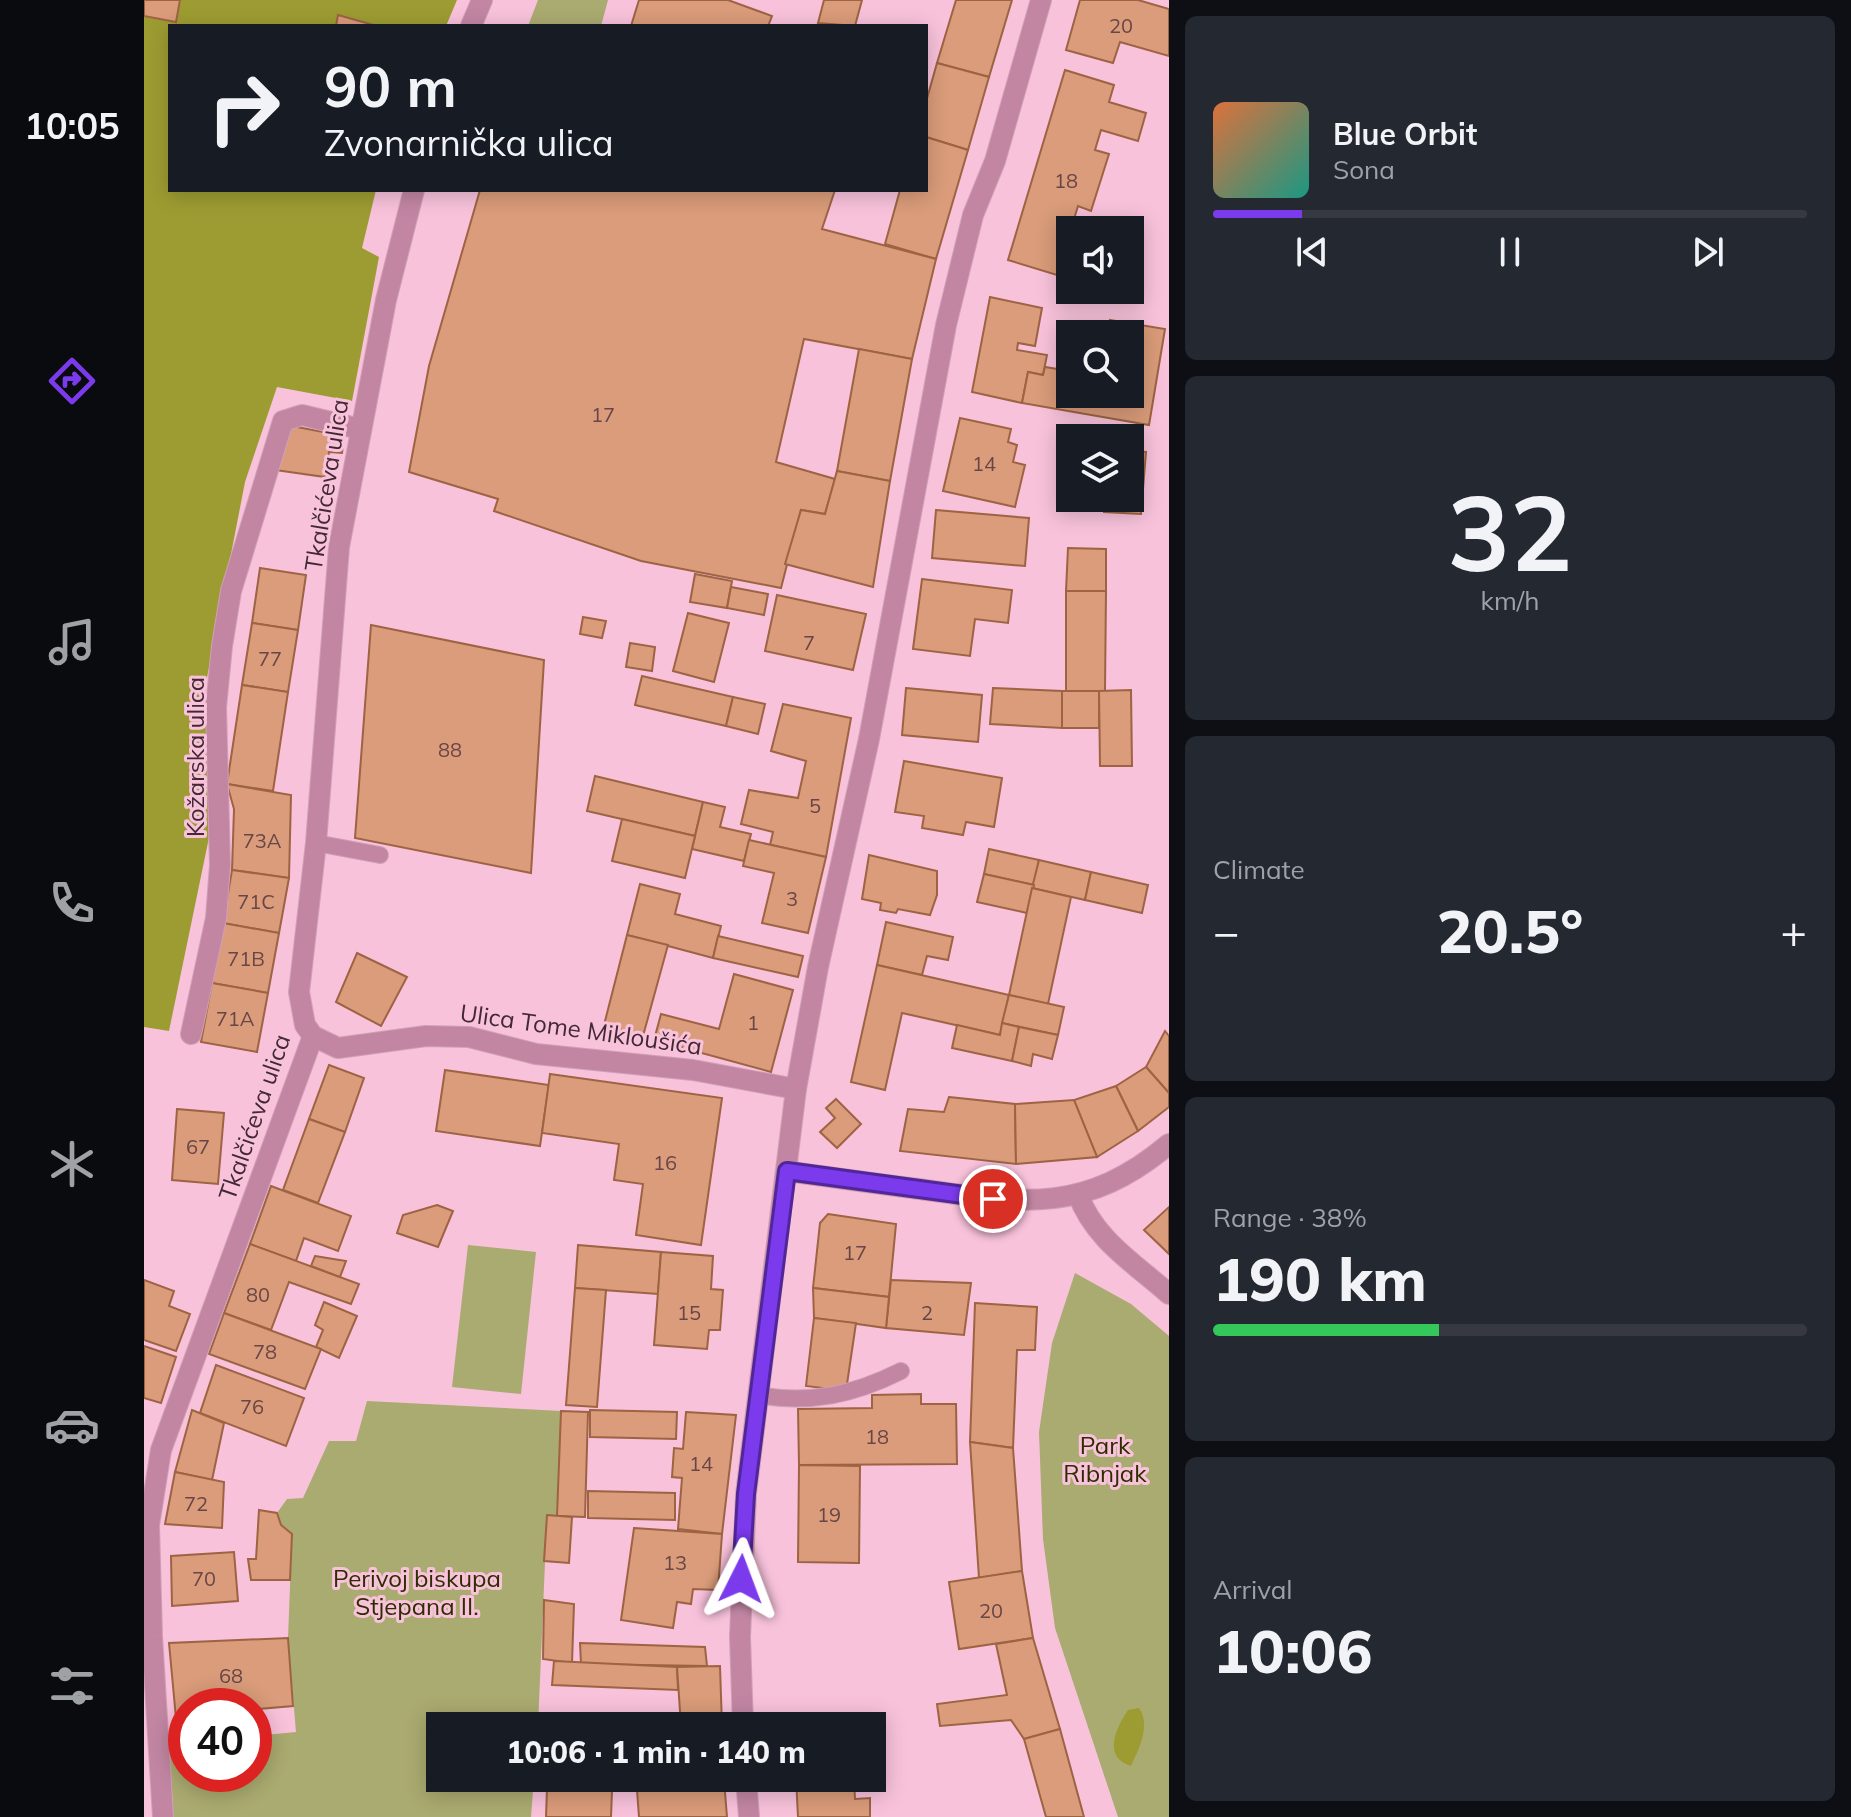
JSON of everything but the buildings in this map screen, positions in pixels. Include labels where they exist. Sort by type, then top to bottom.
[{"type":"street","points":[[472,24],[482,0]]},
{"type":"street","points":[[743,1712],[741,1579],[746,1494],[796,1089],[818,967],[869,739],[887,602],[949,310],[973,215],[995,161],[1041,0]]},
{"type":"street","name":"Tkalčićeva ulica","points":[[163,1817],[149,1525],[161,1450],[313,1036],[305,1025],[299,992],[316,843],[337,564],[360,429],[414,192]]},
{"type":"street","name":"Kožarska ulica","points":[[191,1034],[216,918],[220,865],[216,707],[231,591],[283,421],[302,415],[360,429]]},
{"type":"street","name":"Ulica Tome Mikloušića","points":[[313,1036],[338,1048],[353,1049],[426,1036],[469,1037],[536,1054],[693,1070],[796,1089]]},
{"type":"street","points":[[787,1171],[1022,1202],[1051,1200],[1078,1194],[1131,1173],[1169,1144]]},
{"type":"street","points":[[1078,1194],[1090,1222],[1100,1234],[1169,1294]]},
{"type":"street","points":[[747,1792],[749,1817]]},
{"type":"lane","points":[[316,843],[380,855]]},
{"type":"lane","points":[[757,1395],[792,1400],[852,1393],[901,1371]]},
{"type":"green space","points":[[538,0],[608,0],[602,24],[529,24]]},
{"type":"green space","points":[[468,1245],[536,1252],[521,1394],[452,1387]]},
{"type":"green space","name":"Park Ribnjak","points":[[1075,1273],[1131,1304],[1169,1336],[1169,1817],[1118,1817],[1055,1628],[1043,1539],[1039,1432],[1052,1343]]},
{"type":"green space","name":"Perivoj biskupa Stjepana II.","points":[[367,1401],[561,1411],[557,1516],[547,1516],[539,1712],[426,1712],[426,1792],[533,1792],[531,1817],[163,1817],[159,1745],[168,1744],[168,1792],[272,1792],[272,1734],[296,1732],[288,1638],[292,1534],[281,1525],[277,1513],[287,1499],[303,1498],[329,1441],[356,1441]]},
{"type":"shaded area","points":[[144,0],[457,0],[447,24],[168,24],[168,192],[376,192],[362,248],[379,257],[352,401],[277,387],[245,482],[205,688],[212,823],[169,1031],[144,1027]]},
{"type":"shaded area","points":[[1139,1708],[1144,1729],[1131,1766],[1117,1756],[1114,1741],[1128,1710]]},
{"type":"route","points":[[741,1579],[746,1494],[787,1171],[993,1199]]}]
